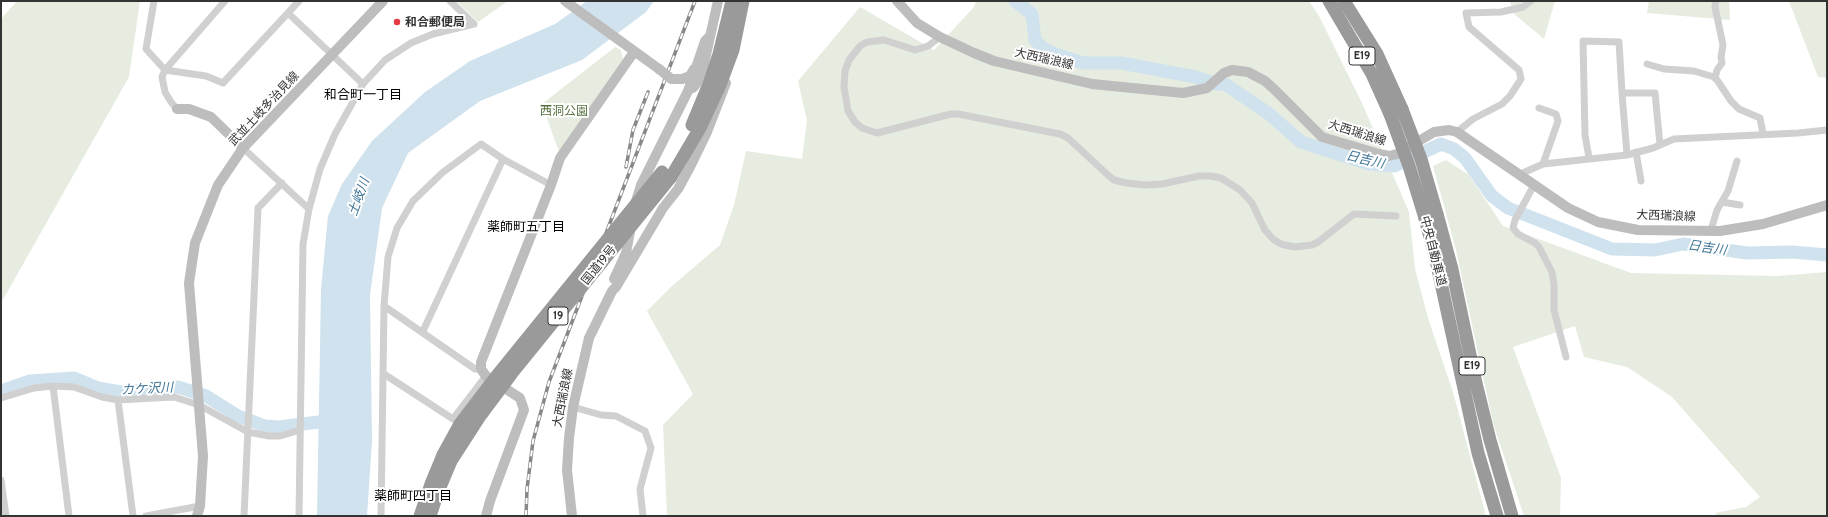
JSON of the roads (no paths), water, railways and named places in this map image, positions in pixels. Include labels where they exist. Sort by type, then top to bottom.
[{"type":"highway","name":"国道19号","points":[[667,174],[674,156],[699,110],[719,54],[732,1]]},
{"type":"highway","name":"国道19号","points":[[420,516],[431,484],[447,458],[692,142],[711,106],[733,50],[743,1]]},
{"type":"highway","name":"中央自動車道","points":[[1329,1],[1372,74],[1390,114],[1409,166],[1452,269],[1486,426],[1512,516]]},
{"type":"highway","name":"中央自動車道","points":[[1344,1],[1377,54],[1402,109],[1421,159],[1431,216],[1436,260],[1478,453],[1497,516]]},
{"type":"highway","name":"国道19号","points":[[430,516],[447,458]]},
{"type":"main road","name":"武並土岐多治見線","points":[[198,511],[203,456],[189,283],[194,243],[218,184],[243,148],[383,1]]},
{"type":"main road","points":[[566,1],[670,78],[672,82],[688,91]]},
{"type":"main road","points":[[688,91],[698,83],[702,73],[718,1]]},
{"type":"main road","name":"大西瑞浪線","points":[[897,1],[917,23],[940,38],[994,61],[1092,84],[1183,93],[1207,88],[1224,73],[1240,69],[1257,76],[1274,89],[1322,137],[1379,154],[1390,156],[1397,154],[1434,132],[1449,130],[1456,132],[1568,208],[1598,222],[1638,230],[1720,231],[1763,224],[1827,205]]},
{"type":"main road","points":[[612,291],[611,286],[626,253],[641,185],[688,91],[705,41],[709,37]]},
{"type":"main road","points":[[612,291],[616,287],[663,208],[678,189],[707,132],[723,94],[731,66],[733,50]]},
{"type":"main road","points":[[486,516],[490,501],[524,410],[520,398],[484,372],[481,362],[552,185],[560,158],[634,52]]},
{"type":"main road","points":[[670,78],[682,79],[690,76],[697,66]]},
{"type":"main road","points":[[177,109],[189,109],[211,117],[243,148]]},
{"type":"main road","points":[[637,200],[640,205],[658,212],[663,208]]},
{"type":"main road","name":"大西瑞浪線","points":[[572,516],[567,470],[573,407],[588,338],[612,291]]},
{"type":"street","points":[[154,1],[146,49],[165,70],[206,76],[223,83],[300,1]]},
{"type":"street","points":[[177,109],[165,92],[162,77],[165,70],[225,1]]},
{"type":"street","points":[[299,516],[303,244],[309,209],[320,169],[332,141],[362,84],[385,60],[411,43],[433,34],[474,24],[450,1]]},
{"type":"street","points":[[1456,132],[1473,119],[1502,104],[1510,96],[1521,80],[1519,70],[1469,27],[1466,13],[1501,12],[1523,7],[1531,1]]},
{"type":"street","points":[[1716,1],[1715,7],[1723,44],[1721,58],[1722,63],[1717,70],[1716,78]]},
{"type":"street","points":[[288,13],[362,84]]},
{"type":"street","points":[[940,38],[928,46],[915,50],[884,40],[867,42],[860,46],[849,60],[845,71],[844,82],[845,99],[848,111],[855,122],[862,128],[877,133],[913,125],[934,118],[958,114],[1060,134],[1068,138],[1114,180],[1126,183],[1144,185],[1162,184],[1199,176],[1221,178],[1240,190],[1252,203],[1265,230],[1273,239],[1281,244],[1294,248],[1312,245],[1318,242],[1354,214],[1396,216]]},
{"type":"street","points":[[1589,158],[1585,135],[1582,41],[1619,42],[1627,155]]},
{"type":"street","points":[[1647,64],[1664,69],[1700,72],[1716,78],[1739,109],[1760,118],[1763,134]]},
{"type":"street","points":[[1622,92],[1655,93],[1660,145]]},
{"type":"street","points":[[1539,108],[1556,114],[1558,121],[1543,164]]},
{"type":"street","points":[[1518,175],[1543,164],[1627,155],[1674,139],[1798,133],[1827,130]]},
{"type":"street","points":[[381,516],[384,306],[388,257],[397,228],[413,202],[442,173],[481,144],[503,159],[552,185]]},
{"type":"street","points":[[243,148],[309,209]]},
{"type":"street","points":[[1636,152],[1641,181]]},
{"type":"street","points":[[423,332],[503,159]]},
{"type":"street","points":[[1711,230],[1714,218],[1728,191],[1737,161]]},
{"type":"street","points":[[244,516],[258,208],[282,183]]},
{"type":"street","points":[[1534,185],[1522,204],[1513,224],[1515,232],[1535,243],[1547,260],[1552,272],[1554,284],[1554,310],[1566,357]]},
{"type":"street","points":[[1722,202],[1740,205]]},
{"type":"street","points":[[384,306],[475,369],[484,372],[453,419],[384,374]]},
{"type":"street","points":[[1,398],[34,388],[53,386],[74,387],[102,397],[118,400],[174,397],[199,404],[248,432],[274,436],[300,430]]},
{"type":"street","points":[[53,386],[69,516]]},
{"type":"street","points":[[118,400],[133,516]]},
{"type":"street","points":[[573,407],[601,415],[616,416],[645,431],[651,448],[640,489],[643,516]]},
{"type":"street","points":[[1,480],[6,516]]},
{"type":"street","points":[[146,516],[198,511]]},
{"type":"water","name":"土岐川","points":[[587,1],[654,1],[646,12],[582,60],[480,101],[408,153],[382,208],[370,295],[372,441],[367,516],[317,516],[321,289],[328,216],[342,184],[372,141],[425,92],[470,61],[555,24]]},
{"type":"waterway","name":"日吉川","points":[[1015,1],[1032,14],[1035,40],[1043,48],[1055,54],[1083,63],[1121,63],[1196,77],[1216,84],[1225,84],[1268,113],[1301,142],[1369,164],[1394,166],[1441,144],[1454,149],[1465,158],[1492,196],[1508,208],[1612,249],[1655,250],[1683,244],[1747,253],[1792,252],[1827,255]]},
{"type":"waterway","name":"カケ沢川","points":[[1,391],[30,381],[74,378],[98,388],[121,392],[178,387],[206,396],[238,416],[265,426],[279,427],[334,420]]},
{"type":"railway","points":[[526,516],[527,489],[533,441],[549,382],[695,1]]},
{"type":"railway","points":[[626,167],[633,130],[648,92]]},
{"type":"place","name":"和合郵便局","points":[[397,22]]},
{"type":"district","name":"和合町一丁目","points":[[363,95]]},
{"type":"district","name":"薬師町五丁目","points":[[526,227]]},
{"type":"district","name":"薬師町四丁目","points":[[413,496]]},
{"type":"park label","name":"西洞公園","points":[[564,111]]}]
